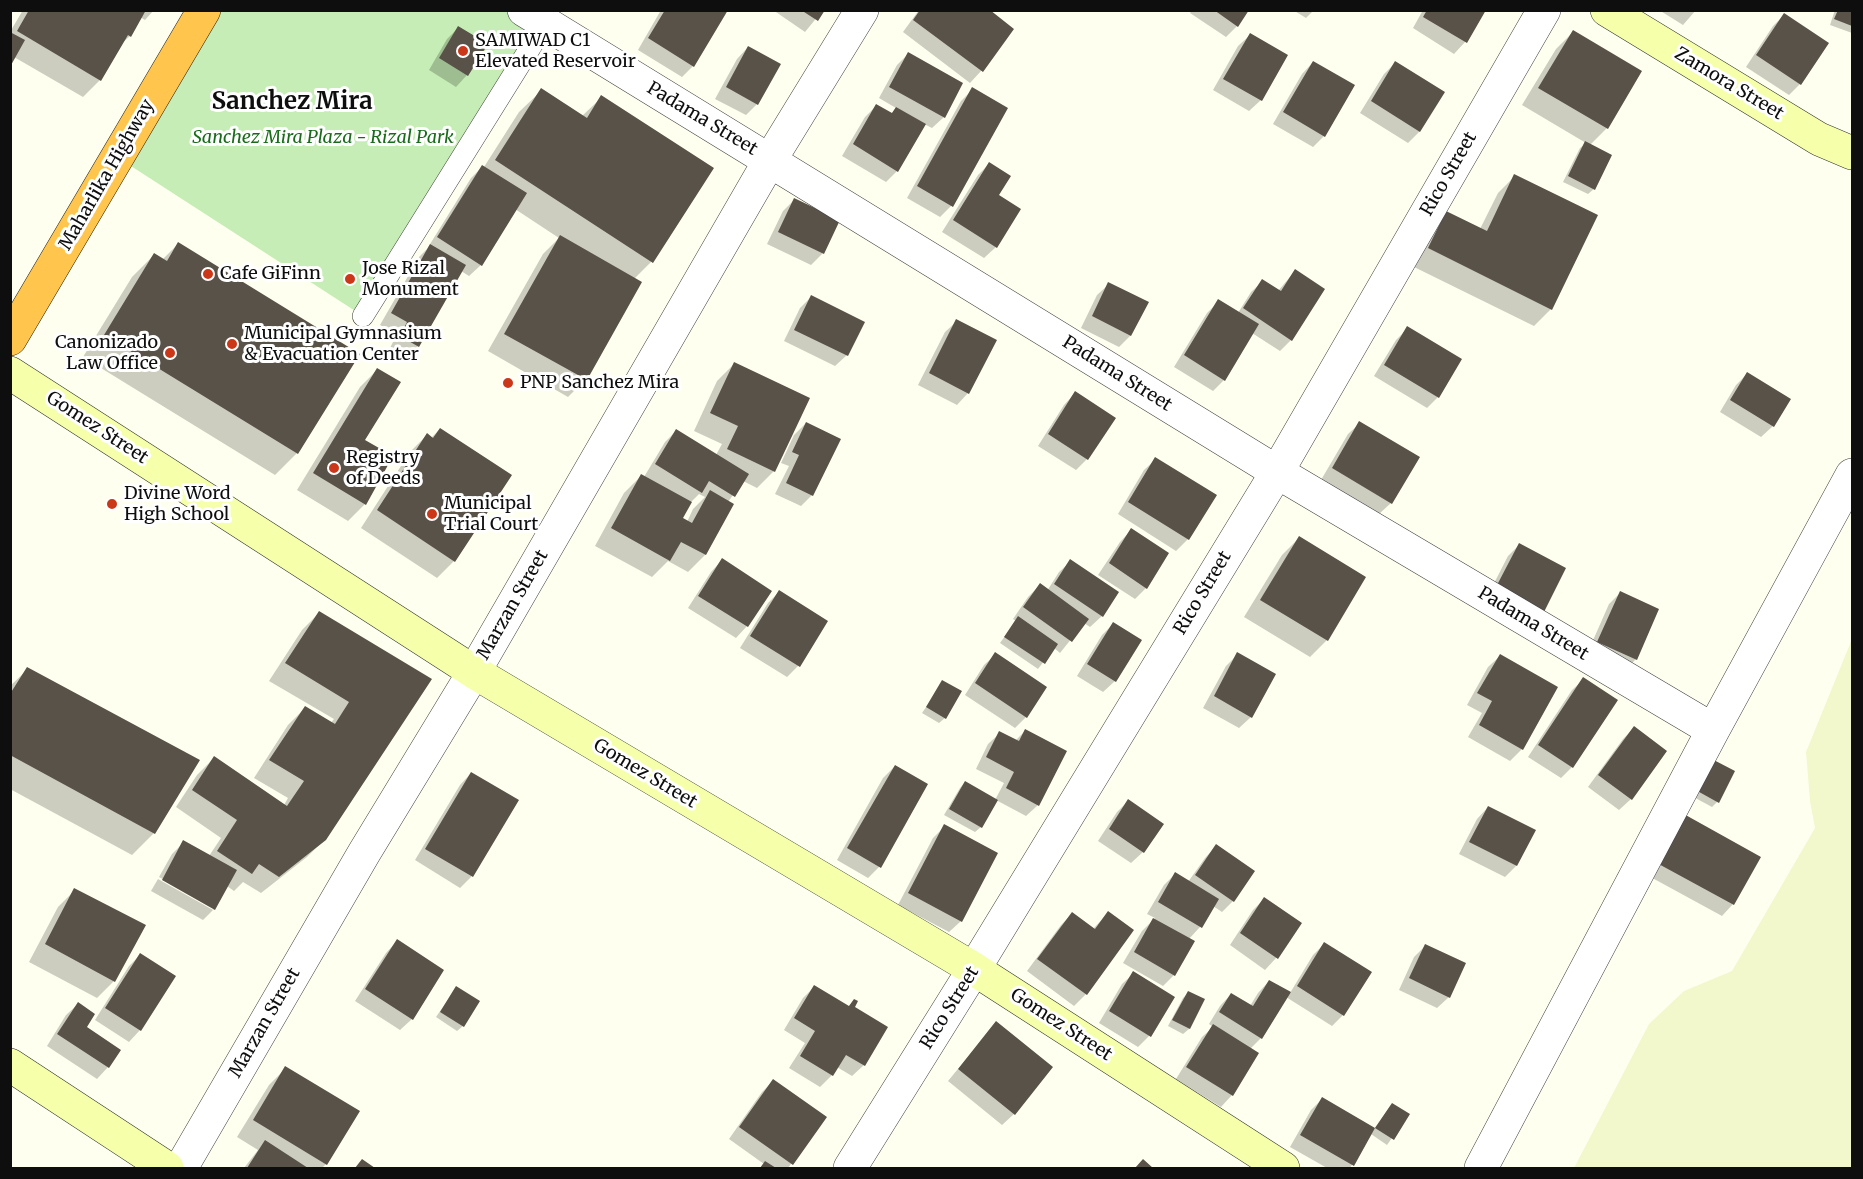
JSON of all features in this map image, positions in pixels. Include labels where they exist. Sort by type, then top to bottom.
[{"type":"highway","name":"Maharlika Highway","points":[[10,339],[204,10]]},
{"type":"main road","name":"Zamora Street","points":[[1607,10],[1819,139],[1852,153]]},
{"type":"main road","name":"Gomez Street","points":[[10,373],[474,672],[974,969],[1283,1168]]},
{"type":"main road","points":[[10,1065],[167,1168]]},
{"type":"street","name":"Marzan Street","points":[[181,1168],[364,853],[474,672],[770,160],[862,10]]},
{"type":"street","name":"Rico Street","points":[[850,1168],[974,969],[1276,472],[1544,10]]},
{"type":"street","name":"Padama Street","points":[[535,17],[1276,472],[1713,730]]},
{"type":"street","points":[[1480,1168],[1713,730],[1852,475]]},
{"type":"lane","points":[[363,316],[535,17]]},
{"type":"green space","name":"Sanchez Mira Plaza - Rizal Park","points":[[524,10],[545,24],[363,316],[117,157],[204,11]]},
{"type":"green space","points":[[1852,639],[1852,1168],[1574,1168],[1649,1024],[1684,991],[1732,971],[1815,828],[1806,752]]},
{"type":"building","points":[[29,10],[146,10],[131,37],[128,35],[101,81],[17,31]]},
{"type":"building","points":[[665,10],[728,10],[694,67],[648,38]]},
{"type":"building","points":[[801,10],[825,10],[818,21]]},
{"type":"building","points":[[920,10],[990,10],[1014,29],[983,72],[913,20]]},
{"type":"building","points":[[1214,10],[1249,10],[1238,27]]},
{"type":"building","points":[[1427,10],[1486,10],[1467,43],[1423,17]]},
{"type":"building","points":[[1838,10],[1852,10],[1852,26],[1834,19]]},
{"type":"building","points":[[1784,13],[1829,43],[1801,85],[1756,55]]},
{"type":"building","name":"SAMIWAD C1 Elevated Reservoir","points":[[458,26],[488,44],[468,76],[439,58]]},
{"type":"building","points":[[1573,30],[1642,71],[1608,129],[1538,88]]},
{"type":"building","points":[[10,32],[25,40],[10,67]]},
{"type":"building","points":[[1250,33],[1288,55],[1262,101],[1223,79]]},
{"type":"building","points":[[748,46],[781,64],[758,105],[726,87]]},
{"type":"building","points":[[908,52],[963,83],[945,118],[889,87]]},
{"type":"building","points":[[1313,61],[1355,85],[1325,137],[1283,112]]},
{"type":"building","points":[[1395,61],[1445,92],[1420,132],[1371,101]]},
{"type":"building","points":[[972,87],[1008,108],[953,207],[917,186]]},
{"type":"building","points":[[541,88],[587,118],[601,95],[714,168],[653,263],[495,160]]},
{"type":"building","points":[[876,104],[892,113],[896,107],[926,124],[898,172],[853,144]]},
{"type":"building","points":[[1585,141],[1612,155],[1595,190],[1568,176]]},
{"type":"building","points":[[989,162],[1011,176],[999,195],[1021,209],[997,248],[953,220]]},
{"type":"building","points":[[482,165],[527,193],[482,266],[437,237]]},
{"type":"building","points":[[1514,174],[1598,215],[1552,310],[1428,248],[1446,211],[1487,231]]},
{"type":"building","points":[[794,198],[840,220],[824,254],[778,232]]},
{"type":"building","points":[[560,235],[642,282],[587,380],[504,334]]},
{"type":"building","name":"Municipal Gymnasium & Evacuation Center","points":[[178,242],[360,354],[298,454],[104,335],[154,253],[167,261]]},
{"type":"building","points":[[430,244],[466,265],[419,347],[400,336],[407,322],[391,313]]},
{"type":"building","points":[[1295,269],[1325,289],[1292,341],[1243,308],[1262,279],[1281,291]]},
{"type":"building","points":[[1108,282],[1149,302],[1131,336],[1092,316]]},
{"type":"building","points":[[811,295],[865,322],[848,356],[794,330]]},
{"type":"building","points":[[1218,299],[1259,324],[1225,381],[1184,355]]},
{"type":"building","points":[[956,319],[997,340],[969,394],[929,373]]},
{"type":"building","points":[[1407,326],[1462,359],[1439,398],[1384,365]]},
{"type":"building","points":[[734,362],[810,398],[775,472],[727,449],[738,426],[710,413]]},
{"type":"building","points":[[377,368],[401,382],[365,440],[393,456],[366,505],[313,473]]},
{"type":"building","points":[[1747,372],[1791,399],[1774,427],[1730,400]]},
{"type":"building","points":[[1075,391],[1116,418],[1088,460],[1048,434]]},
{"type":"building","points":[[1359,421],[1420,457],[1392,504],[1332,468]]},
{"type":"building","points":[[806,422],[841,439],[813,496],[786,483],[799,455],[792,452]]},
{"type":"building","points":[[440,428],[512,475],[455,562],[377,510],[427,433],[433,438]]},
{"type":"building","points":[[676,429],[749,474],[735,497],[709,481],[702,493],[655,464]]},
{"type":"building","points":[[1155,457],[1217,495],[1189,540],[1128,502]]},
{"type":"building","points":[[641,474],[692,502],[683,518],[692,523],[710,490],[734,504],[706,555],[681,542],[670,561],[611,528]]},
{"type":"building","points":[[1131,528],[1169,553],[1147,589],[1109,563]]},
{"type":"building","points":[[1299,536],[1366,577],[1328,641],[1260,600]]},
{"type":"building","points":[[1519,543],[1566,568],[1544,612],[1496,587]]},
{"type":"building","points":[[722,558],[772,591],[748,627],[698,596]]},
{"type":"building","points":[[1070,559],[1119,592],[1103,617],[1054,584]]},
{"type":"building","points":[[1040,583],[1089,619],[1072,642],[1023,607]]},
{"type":"building","points":[[779,590],[828,621],[800,667],[750,636]]},
{"type":"building","points":[[1620,591],[1659,609],[1637,660],[1597,642]]},
{"type":"building","points":[[319,611],[432,679],[326,840],[279,877],[259,864],[252,874],[217,851],[237,820],[192,790],[214,756],[287,806],[304,781],[269,760],[305,706],[335,724],[349,702],[285,663]]},
{"type":"building","points":[[1018,616],[1058,644],[1045,664],[1004,637]]},
{"type":"building","points":[[1113,622],[1142,640],[1116,682],[1087,664]]},
{"type":"building","points":[[995,652],[1047,687],[1027,718],[975,683]]},
{"type":"building","points":[[1237,652],[1276,674],[1252,718],[1214,696]]},
{"type":"building","points":[[1500,654],[1558,687],[1523,750],[1479,725],[1492,701],[1477,693]]},
{"type":"building","points":[[27,667],[200,760],[155,834],[10,755],[10,694]]},
{"type":"building","points":[[1583,677],[1618,700],[1573,768],[1538,745]]},
{"type":"building","points":[[942,680],[962,691],[946,719],[926,707]]},
{"type":"building","points":[[1634,726],[1667,751],[1632,800],[1598,775]]},
{"type":"building","points":[[1025,729],[1067,751],[1039,806],[1006,788],[1014,772],[986,757],[999,731],[1019,741]]},
{"type":"building","points":[[1708,757],[1735,771],[1719,803],[1692,788]]},
{"type":"building","points":[[895,765],[928,784],[881,868],[847,848]]},
{"type":"building","points":[[471,772],[519,800],[473,877],[425,849]]},
{"type":"building","points":[[965,781],[998,800],[982,828],[949,809]]},
{"type":"building","points":[[1128,799],[1164,824],[1144,853],[1109,829]]},
{"type":"building","points":[[1488,806],[1536,830],[1517,866],[1469,842]]},
{"type":"building","points":[[1682,813],[1761,857],[1734,905],[1655,862]]},
{"type":"building","points":[[944,824],[998,853],[962,922],[908,893]]},
{"type":"building","points":[[183,840],[237,870],[215,910],[162,880]]},
{"type":"building","points":[[1216,844],[1255,871],[1234,902],[1195,875]]},
{"type":"building","points":[[1175,872],[1219,899],[1202,928],[1158,902]]},
{"type":"building","points":[[74,888],[146,925],[115,982],[45,944]]},
{"type":"building","points":[[1264,897],[1302,923],[1278,959],[1240,933]]},
{"type":"building","points":[[1108,911],[1134,930],[1087,995],[1037,959],[1072,912],[1095,929]]},
{"type":"building","points":[[1153,918],[1195,941],[1175,976],[1134,952]]},
{"type":"building","points":[[397,939],[444,970],[413,1020],[365,989]]},
{"type":"building","points":[[1324,942],[1372,972],[1344,1016],[1297,986]]},
{"type":"building","points":[[1425,944],[1466,963],[1450,998],[1409,978]]},
{"type":"building","points":[[140,953],[176,976],[141,1031],[105,1008]]},
{"type":"building","points":[[1133,971],[1175,997],[1151,1037],[1109,1011]]},
{"type":"building","points":[[1269,980],[1291,992],[1262,1039],[1219,1012],[1231,993],[1253,1006]]},
{"type":"building","points":[[814,985],[849,1006],[854,999],[858,1001],[855,1007],[888,1027],[865,1066],[846,1055],[833,1076],[800,1056],[815,1031],[794,1018]]},
{"type":"building","points":[[456,986],[480,1001],[464,1027],[440,1012]]},
{"type":"building","points":[[1188,991],[1205,999],[1190,1029],[1172,1020]]},
{"type":"building","points":[[78,1002],[95,1014],[87,1027],[121,1050],[109,1068],[57,1034]]},
{"type":"building","points":[[996,1021],[1053,1067],[1015,1115],[958,1069]]},
{"type":"building","points":[[1213,1024],[1259,1053],[1233,1096],[1186,1067]]},
{"type":"building","points":[[285,1066],[360,1111],[327,1165],[253,1120]]},
{"type":"building","points":[[773,1079],[827,1117],[793,1165],[739,1127]]},
{"type":"building","points":[[1322,1097],[1375,1128],[1354,1166],[1300,1135]]},
{"type":"building","points":[[1392,1103],[1410,1114],[1394,1140],[1375,1128]]},
{"type":"building","points":[[265,1140],[308,1168],[247,1168]]},
{"type":"building","points":[[362,1159],[375,1168],[355,1168]]},
{"type":"building","points":[[1143,1159],[1153,1168],[1135,1168]]},
{"type":"building","points":[[765,1161],[776,1168],[760,1168]]},
{"type":"place","name":"SAMIWAD C1 Elevated Reservoir","points":[[463,51]]},
{"type":"place","name":"Cafe GiFinn","points":[[208,274]]},
{"type":"place","name":"Jose Rizal Monument","points":[[350,279]]},
{"type":"place","name":"Municipal Gymnasium & Evacuation Center","points":[[232,344]]},
{"type":"place","name":"Canonizado Law Office","points":[[170,353]]},
{"type":"place","name":"PNP Sanchez Mira","points":[[508,383]]},
{"type":"place","name":"Registry of Deeds","points":[[334,468]]},
{"type":"place","name":"Divine Word High School","points":[[112,504]]},
{"type":"place","name":"Municipal Trial Court","points":[[432,514]]},
{"type":"district","name":"Sanchez Mira","points":[[292,102]]}]
